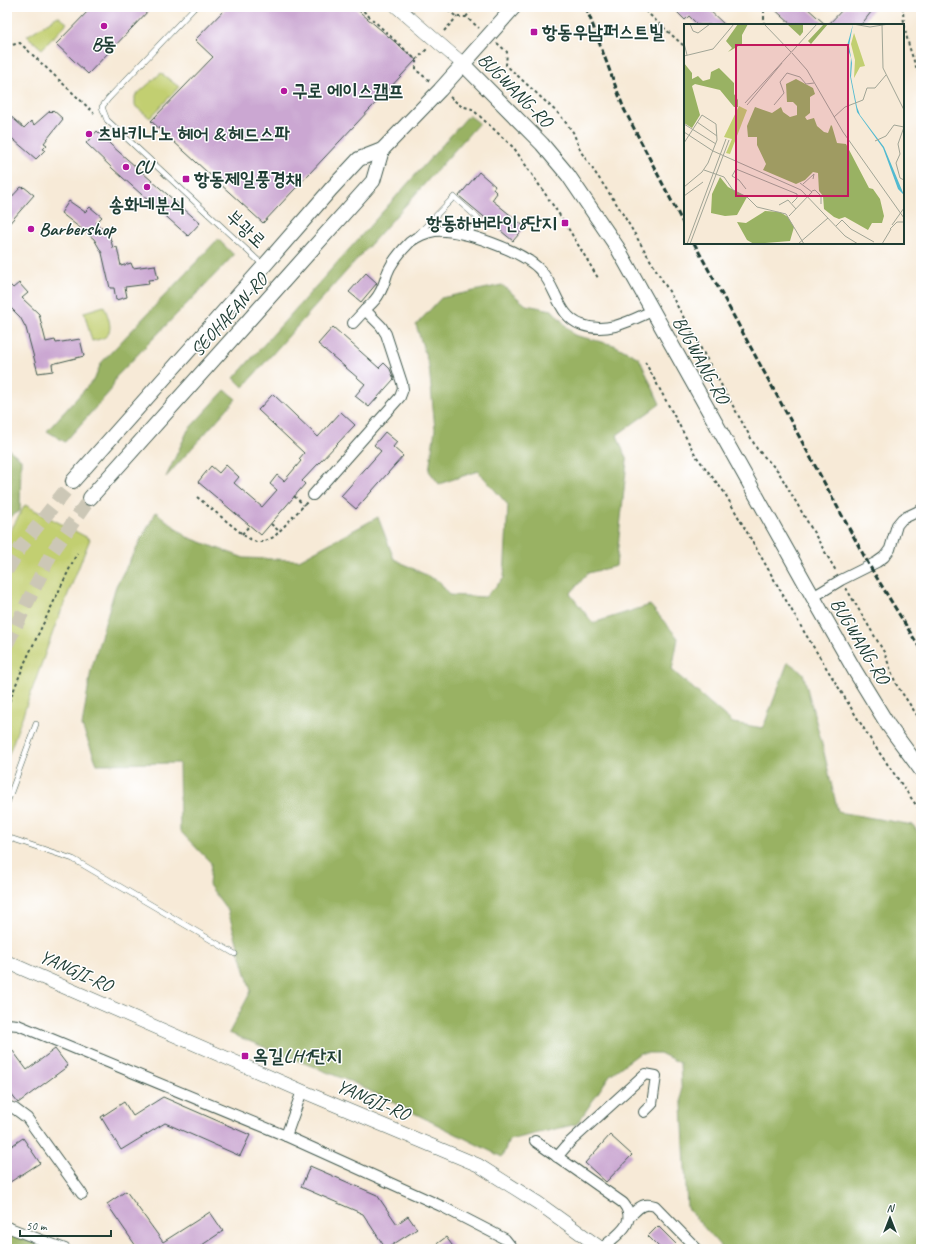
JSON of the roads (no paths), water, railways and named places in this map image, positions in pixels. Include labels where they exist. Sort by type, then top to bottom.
[{"type":"main road","name":"SEOHAEAN-RO","points":[[73,481],[331,189],[358,160],[382,150],[440,90],[514,7]]},
{"type":"main road","name":"BUGWANG-RO","points":[[463,64],[520,120],[568,175],[616,247],[855,671],[888,724],[921,770]]},
{"type":"main road","name":"SEOHAEAN-RO","points":[[90,498],[373,181],[382,150]]},
{"type":"street","name":"BUGWANG-RO","points":[[397,7],[463,64]]},
{"type":"street","points":[[353,322],[379,295],[392,265],[411,242],[424,234],[435,232],[468,235],[513,252],[532,262],[548,280],[562,310],[571,319],[581,325],[592,328],[606,328],[622,325],[652,311]]},
{"type":"street","points":[[313,495],[400,397],[403,390],[386,334],[381,326],[366,310]]},
{"type":"street","points":[[813,597],[884,557],[890,549],[897,525],[905,516],[921,510]]},
{"type":"street","name":"YANGJI-RO","points":[[7,962],[302,1091],[478,1165],[538,1203],[602,1249]]},
{"type":"street","points":[[7,1024],[18,1025],[286,1136],[441,1206],[504,1239],[513,1249]]},
{"type":"street","points":[[557,1157],[570,1143],[645,1074],[656,1076],[652,1104],[644,1112]]},
{"type":"street","points":[[286,1136],[302,1091]]},
{"type":"street","points":[[7,1106],[15,1109],[27,1118],[82,1194]]},
{"type":"street","points":[[535,1141],[623,1203],[628,1209],[630,1216]]},
{"type":"street","points":[[602,1249],[624,1228],[630,1216],[642,1206],[648,1204],[656,1206],[697,1249]]},
{"type":"street","points":[[7,1227],[65,1249]]},
{"type":"lane","name":"부광로","points":[[195,7],[102,107],[107,120],[264,266]]},
{"type":"lane","points":[[411,242],[454,197],[479,219],[468,235]]},
{"type":"lane","points":[[7,802],[36,724]]},
{"type":"lane","points":[[7,837],[73,859],[235,954]]},
{"type":"tunnel","points":[[7,570],[21,547],[73,481]]},
{"type":"tunnel","points":[[7,644],[51,554],[90,498]]},
{"type":"railway","points":[[586,7],[624,109],[684,225]]},
{"type":"railway","points":[[695,244],[869,565],[921,650]]},
{"type":"place","name":"B동","points":[[104,26]]},
{"type":"place","name":"항동우남퍼스트빌","points":[[534,32]]},
{"type":"place","name":"구로 에이스캠프","points":[[284,91]]},
{"type":"place","name":"츠바키나노 헤어 & 헤드스파","points":[[89,134]]},
{"type":"place","name":"CU","points":[[126,167]]},
{"type":"place","name":"항동제일풍경채","points":[[186,179]]},
{"type":"place","name":"송화네분식","points":[[147,187]]},
{"type":"place","name":"항동하버라인8단지","points":[[565,223]]},
{"type":"place","name":"Barbershop","points":[[31,229]]},
{"type":"place","name":"옥길LH1단지","points":[[245,1056]]}]
